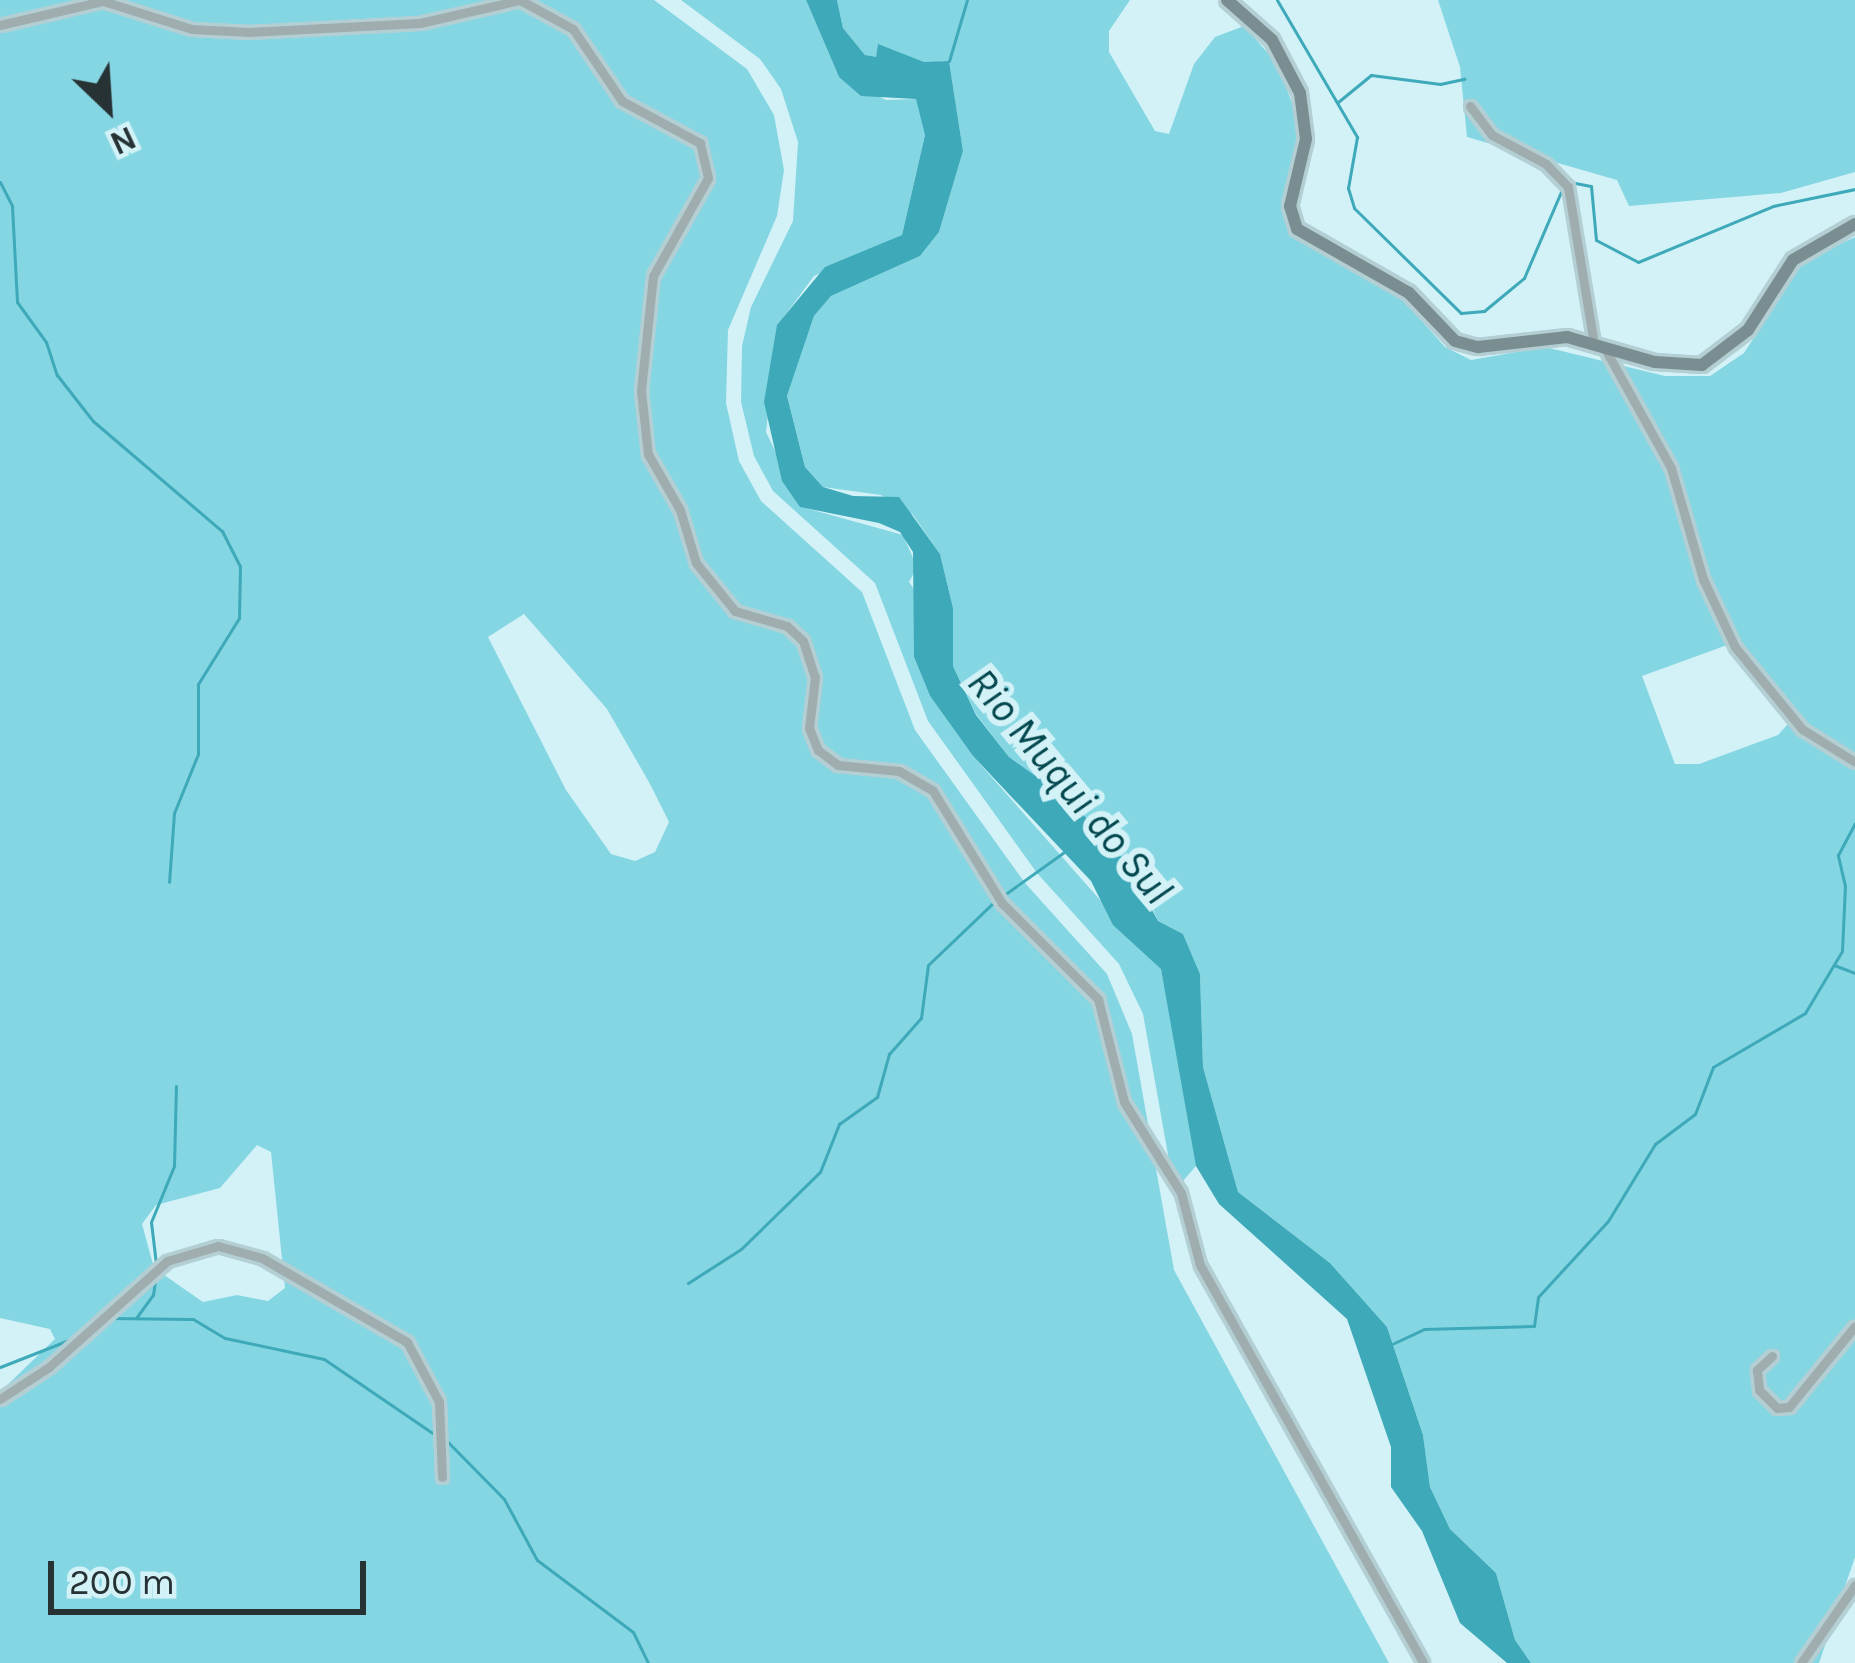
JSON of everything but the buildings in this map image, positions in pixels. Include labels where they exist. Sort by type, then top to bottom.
[{"type":"main road","points":[[1228,0],[1272,40],[1300,93],[1306,139],[1290,206],[1302,234],[1408,293],[1455,340],[1478,347],[1546,335],[1682,368],[1716,361],[1748,330],[1793,260],[1855,224]]},
{"type":"street","points":[[0,25],[103,2],[192,28],[249,32],[420,23],[520,0],[574,29],[622,101],[700,143],[708,178],[653,276],[641,380],[648,454],[680,510],[696,563],[735,611],[787,626],[803,641],[815,677],[808,718],[818,750],[838,765],[899,771],[934,791],[1002,903],[1098,1000],[1124,1102],[1181,1193],[1200,1265],[1424,1663]]},
{"type":"street","points":[[1469,106],[1492,135],[1546,164],[1568,187],[1599,345],[1671,468],[1703,579],[1735,646],[1802,729],[1855,762]]},
{"type":"street","points":[[0,1399],[74,1346],[167,1261],[218,1246],[262,1258],[407,1342],[439,1402],[442,1477]]},
{"type":"street","points":[[1772,1356],[1757,1370],[1760,1390],[1777,1408],[1789,1407],[1855,1326]]},
{"type":"street","points":[[1801,1663],[1855,1585]]},
{"type":"shaded area","points":[[0,0],[654,0],[747,69],[774,115],[784,170],[777,216],[728,330],[726,403],[739,461],[761,501],[862,592],[915,730],[1025,883],[1107,974],[1132,1034],[1174,1270],[1389,1663],[0,1663],[0,1392],[55,1339],[50,1329],[0,1318]],"holes":[[[524,614],[607,709],[650,784],[669,822],[655,852],[635,861],[611,854],[566,790],[488,637]],[[257,1145],[271,1152],[285,1288],[268,1301],[237,1295],[203,1302],[154,1268],[142,1224],[156,1205],[220,1188]]]},
{"type":"shaded area","points":[[681,0],[806,0],[839,77],[886,100],[916,99],[924,108],[925,135],[902,235],[814,276],[778,325],[766,432],[802,507],[903,535],[917,567],[909,582],[918,595],[914,657],[930,696],[973,756],[1161,969],[1195,1141],[1196,1166],[1183,1181],[1173,1183],[1143,1014],[1119,964],[1037,873],[928,721],[875,583],[773,491],[754,456],[741,402],[742,346],[751,307],[793,221],[798,142],[781,89],[760,59]]},
{"type":"shaded area","points":[[806,0],[837,0],[843,28],[865,55],[876,57],[878,44],[924,62],[949,61],[963,151],[939,232],[920,256],[831,296],[814,316],[787,396],[805,467],[823,487],[853,496],[899,497],[940,554],[953,608],[953,666],[976,715],[1009,757],[1071,801],[1126,862],[1158,921],[1183,934],[1200,974],[1203,1067],[1238,1192],[1330,1263],[1387,1327],[1423,1435],[1430,1487],[1450,1529],[1496,1573],[1515,1640],[1531,1663],[1507,1663],[1460,1623],[1422,1531],[1391,1487],[1391,1447],[1347,1319],[1219,1204],[1196,1166],[1161,969],[1113,925],[1091,881],[973,756],[930,696],[914,657],[913,552],[900,532],[879,523],[800,507],[782,481],[764,402],[777,325],[825,267],[902,235],[925,135],[916,99],[861,96],[839,77]]},
{"type":"shaded area","points":[[837,0],[1130,0],[1109,31],[1109,52],[1155,131],[1169,134],[1194,64],[1215,37],[1244,26],[1276,62],[1295,110],[1297,150],[1282,208],[1291,234],[1404,301],[1445,347],[1471,360],[1545,347],[1665,376],[1710,376],[1744,353],[1804,261],[1855,237],[1855,1557],[1819,1663],[1531,1663],[1515,1640],[1496,1573],[1450,1529],[1430,1487],[1423,1435],[1387,1327],[1330,1263],[1238,1192],[1203,1067],[1200,974],[1183,934],[1158,921],[1141,883],[1072,801],[1009,757],[976,714],[953,666],[953,608],[940,554],[913,515],[881,495],[823,487],[805,467],[787,396],[814,316],[831,296],[920,256],[939,232],[963,151],[949,61],[924,63],[878,45],[876,58],[865,55],[843,28]],"holes":[[[1730,644],[1783,699],[1788,724],[1778,735],[1699,764],[1675,764],[1642,676]]]},
{"type":"shaded area","points":[[1438,0],[1855,0],[1855,172],[1781,193],[1629,206],[1617,180],[1467,137],[1460,67]]},
{"type":"waterway","points":[[949,61],[967,0]]},
{"type":"waterway","points":[[1277,0],[1357,137],[1348,188],[1354,208],[1461,313],[1484,311],[1524,278],[1563,187]]},
{"type":"waterway","points":[[1338,102],[1371,75],[1440,84],[1464,79]]},
{"type":"waterway","points":[[0,182],[12,206],[17,302],[46,342],[57,375],[93,421],[222,531],[240,566],[239,618],[198,684],[198,754],[174,813],[169,882]]},
{"type":"waterway","points":[[1570,182],[1591,186],[1596,240],[1638,262],[1773,206],[1855,189]]},
{"type":"waterway","points":[[1390,1345],[1424,1329],[1534,1326],[1538,1297],[1608,1221],[1655,1144],[1695,1114],[1713,1067],[1805,1013],[1842,951],[1845,886],[1838,855],[1855,823]]},
{"type":"waterway","points":[[1004,895],[1064,852]]},
{"type":"waterway","points":[[688,1283],[741,1249],[820,1172],[839,1124],[877,1097],[889,1054],[921,1018],[928,965],[996,900]]},
{"type":"waterway","points":[[1834,965],[1855,973]]},
{"type":"waterway","points":[[156,1264],[151,1222],[174,1166],[176,1086]]},
{"type":"waterway","points":[[136,1318],[153,1295],[156,1273]]},
{"type":"waterway","points":[[108,1318],[193,1319],[225,1338],[324,1359],[434,1434]]},
{"type":"waterway","points":[[0,1367],[79,1336]]},
{"type":"waterway","points":[[443,1437],[504,1499],[537,1560],[633,1632],[648,1663]]},
{"type":"water label","name":"Rio Muqui do Sul","points":[[1070,786]]}]
